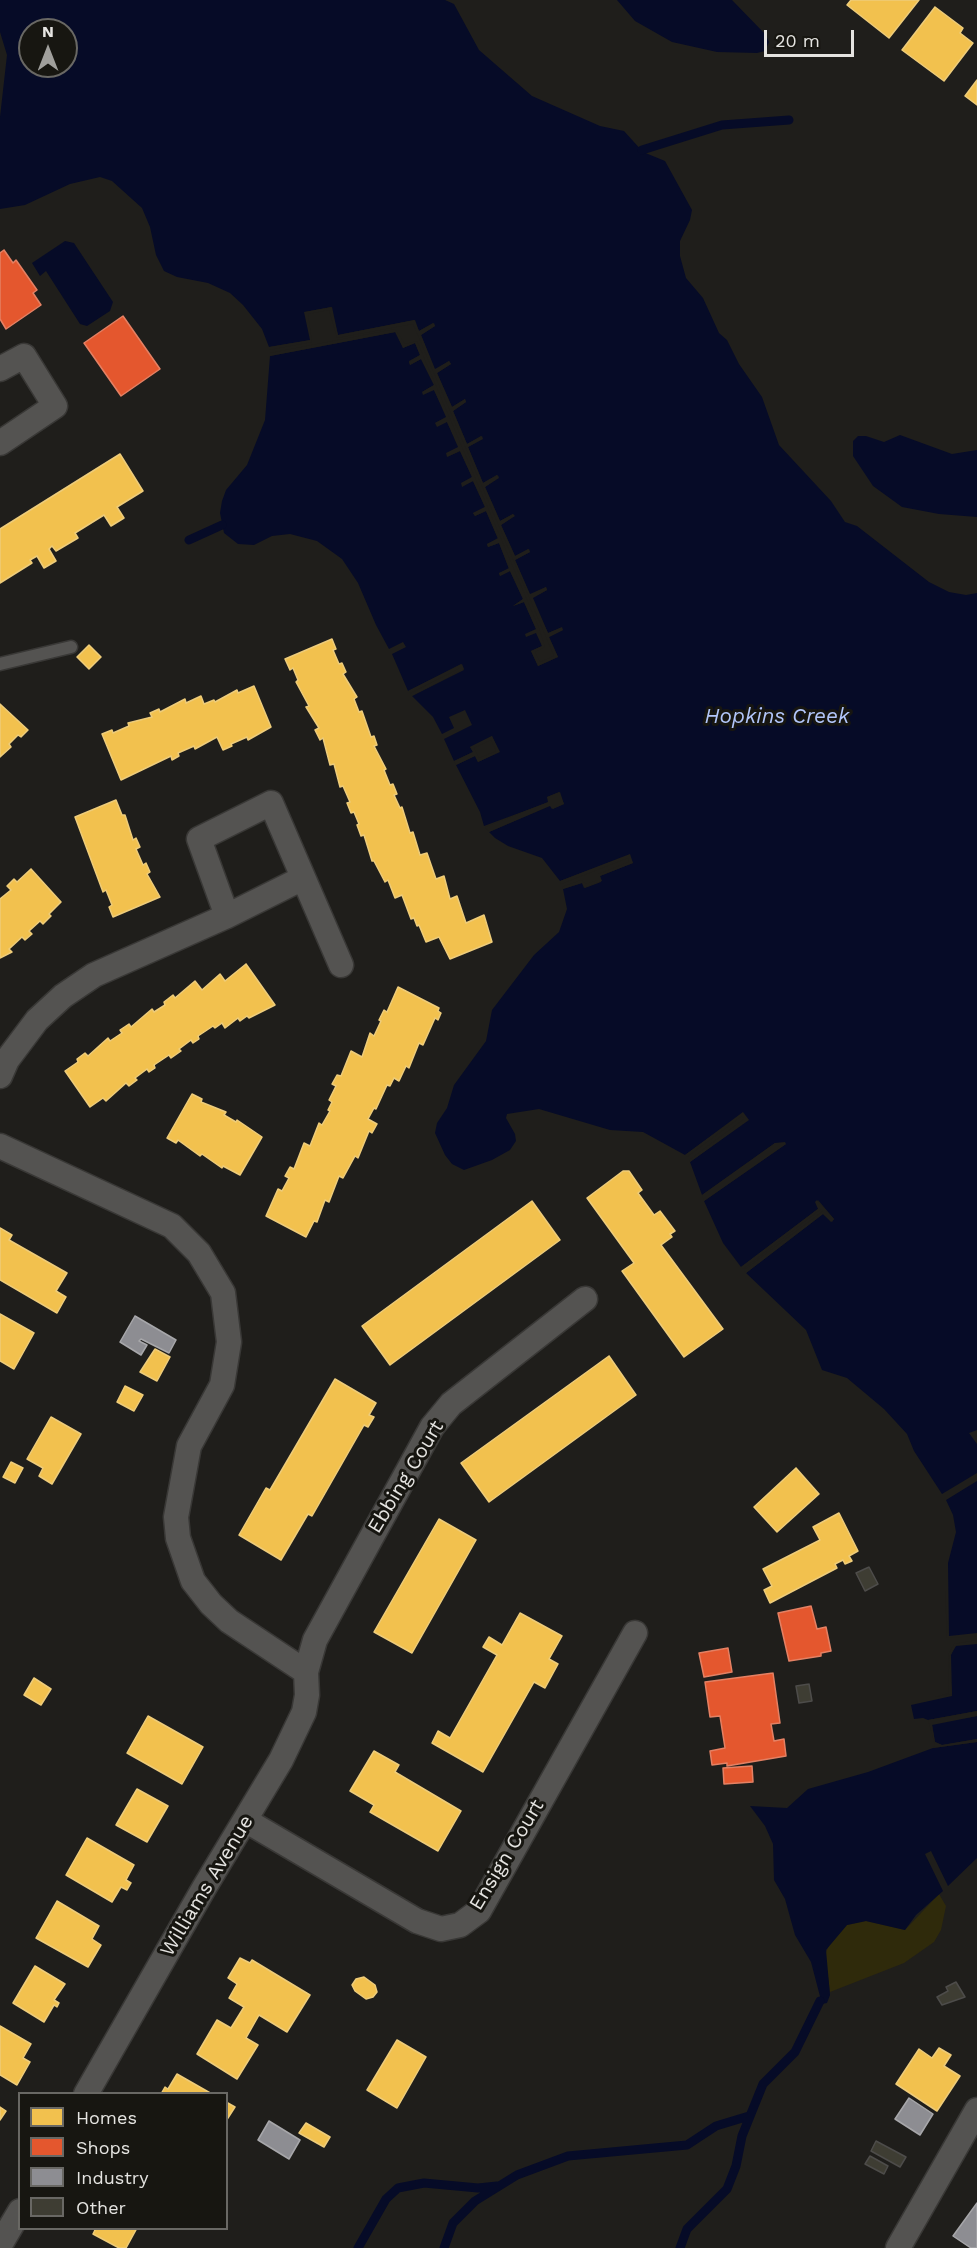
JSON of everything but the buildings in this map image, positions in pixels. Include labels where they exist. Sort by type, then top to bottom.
[{"type":"street","points":[[0,369],[24,356],[55,406],[0,443]]},
{"type":"street","points":[[227,916],[199,839],[272,803],[341,965]]},
{"type":"street","points":[[0,1076],[7,1060],[37,1020],[63,996],[94,975],[227,916],[303,878]]},
{"type":"street","points":[[0,1146],[172,1226],[199,1253],[223,1293],[229,1342],[222,1385],[189,1446],[176,1517],[177,1538],[193,1581],[211,1604],[229,1621],[306,1672]]},
{"type":"street","name":"Ebbing Court","points":[[306,1672],[315,1640],[326,1615],[432,1427],[451,1404],[585,1299]]},
{"type":"street","name":"Ensign Court","points":[[245,1820],[417,1921],[441,1929],[460,1925],[479,1911],[634,1633]]},
{"type":"street","name":"Williams Avenue","points":[[87,2092],[281,1760],[304,1712],[307,1695],[306,1672]]},
{"type":"street","points":[[898,2248],[977,2110]]},
{"type":"street","points":[[0,2245],[18,2214]]},
{"type":"lane","points":[[0,664],[71,648]]},
{"type":"shaded area","points":[[939,1894],[946,1906],[941,1930],[934,1942],[904,1963],[830,1992],[825,1955],[829,1945],[847,1925],[866,1921],[905,1930]]},
{"type":"water","name":"Hopkins Creek","points":[[0,0],[445,0],[454,4],[479,50],[532,96],[600,126],[624,131],[643,152],[665,161],[692,210],[680,241],[680,256],[686,278],[703,298],[719,333],[727,340],[739,364],[762,397],[779,445],[831,501],[845,522],[857,526],[929,582],[949,592],[966,595],[977,593],[977,1430],[969,1433],[977,1444],[977,1473],[942,1494],[914,1451],[907,1434],[884,1409],[847,1378],[822,1370],[806,1330],[746,1273],[823,1214],[832,1222],[834,1219],[818,1200],[819,1208],[741,1267],[723,1243],[704,1201],[786,1144],[775,1143],[702,1195],[690,1162],[748,1120],[743,1113],[685,1155],[643,1132],[610,1130],[539,1109],[507,1114],[506,1118],[515,1134],[516,1141],[510,1150],[492,1160],[464,1170],[452,1164],[445,1155],[435,1133],[437,1123],[447,1108],[454,1085],[486,1041],[492,1010],[534,955],[559,932],[567,909],[563,889],[582,883],[585,888],[601,882],[600,876],[633,863],[629,855],[560,881],[542,858],[508,846],[495,838],[489,832],[551,805],[553,809],[564,804],[559,792],[547,797],[549,802],[484,826],[480,812],[456,765],[475,756],[478,762],[499,752],[492,736],[470,747],[473,752],[454,761],[444,739],[472,725],[465,710],[449,717],[454,728],[442,734],[433,717],[412,696],[464,670],[461,664],[408,691],[392,654],[406,647],[403,642],[389,649],[358,583],[342,559],[317,541],[290,534],[272,536],[254,545],[238,544],[224,533],[220,513],[222,501],[226,490],[247,465],[265,420],[270,356],[396,332],[403,348],[415,343],[420,355],[409,361],[410,365],[421,359],[434,385],[422,392],[434,390],[447,417],[435,423],[447,422],[459,447],[447,457],[460,451],[472,477],[462,486],[473,481],[485,507],[473,513],[475,516],[486,511],[498,539],[487,544],[488,547],[499,543],[509,569],[499,573],[500,576],[510,571],[523,599],[513,606],[524,602],[536,629],[542,646],[531,651],[538,666],[558,657],[549,637],[563,630],[561,628],[548,633],[532,598],[547,590],[546,587],[530,595],[515,560],[530,552],[528,549],[515,556],[501,525],[514,516],[513,514],[500,521],[485,487],[499,477],[497,475],[483,483],[468,447],[482,439],[481,436],[467,444],[453,411],[466,402],[465,399],[452,407],[437,373],[451,364],[449,361],[435,370],[421,335],[435,326],[433,323],[419,331],[414,320],[338,335],[331,307],[305,312],[311,340],[269,347],[262,329],[230,293],[208,283],[177,277],[164,271],[156,255],[150,227],[142,208],[112,181],[100,177],[70,184],[25,205],[0,209],[0,117],[7,55],[0,32]]},
{"type":"water","points":[[617,0],[732,0],[765,34],[769,42],[765,51],[757,53],[717,52],[672,42],[635,21]]},
{"type":"water","points":[[65,241],[74,243],[113,302],[110,311],[87,326],[80,324],[46,271],[40,276],[32,263]]},
{"type":"water","points":[[900,435],[952,454],[977,450],[977,517],[939,514],[902,507],[873,486],[853,456],[853,441],[858,436],[866,436],[884,442]]},
{"type":"water","points":[[977,1481],[977,1633],[949,1636],[948,1563],[956,1532],[953,1515],[946,1500]]},
{"type":"water","points":[[977,1643],[977,1711],[928,1720],[914,1719],[911,1705],[952,1696],[951,1655],[956,1645]]},
{"type":"water","points":[[977,1716],[977,1739],[942,1745],[935,1742],[932,1724]]},
{"type":"water","points":[[977,1742],[977,1858],[948,1886],[931,1851],[925,1854],[943,1891],[916,1915],[905,1930],[866,1921],[847,1925],[826,1950],[830,1995],[827,2003],[822,2004],[811,1962],[795,1935],[785,1899],[774,1880],[773,1844],[765,1826],[750,1806],[787,1808],[808,1789],[868,1772],[933,1748]]},
{"type":"pier","points":[[332,307],[338,335],[415,320],[419,331],[434,323],[435,326],[421,335],[435,369],[449,361],[451,364],[437,373],[452,407],[465,399],[466,402],[453,411],[467,444],[482,436],[483,439],[468,447],[483,483],[497,475],[499,478],[485,487],[500,521],[513,514],[515,516],[501,525],[515,556],[529,549],[530,552],[515,560],[530,594],[546,587],[547,590],[533,598],[548,633],[562,627],[563,630],[549,637],[558,657],[538,666],[531,651],[542,646],[536,633],[526,637],[525,634],[536,629],[524,602],[513,606],[523,599],[510,571],[500,576],[499,573],[509,568],[499,543],[488,547],[487,544],[498,538],[486,511],[475,516],[473,513],[485,507],[473,481],[462,487],[461,483],[472,477],[460,451],[447,457],[446,453],[458,447],[447,422],[437,427],[435,423],[446,417],[434,390],[423,395],[422,392],[434,385],[421,359],[410,365],[409,362],[420,355],[415,343],[403,348],[395,332],[270,356],[270,353],[395,329],[405,344],[417,341],[539,628],[545,647],[535,652],[540,662],[554,656],[413,324],[337,338],[329,310],[308,314],[312,342],[269,350],[269,347],[310,340],[304,312]]},
{"type":"pier","points":[[462,664],[464,669],[412,696],[410,694],[460,668],[410,693],[408,691]]},
{"type":"pier","points":[[492,736],[500,752],[478,762],[475,756],[456,765],[454,761],[473,752],[470,747]],"holes":[[[491,740],[496,751],[479,758],[474,748]]]},
{"type":"pier","points":[[560,792],[564,804],[552,809],[550,806],[489,832],[485,827],[548,802],[547,797]]},
{"type":"pier","points":[[630,854],[633,863],[600,876],[602,881],[584,888],[582,883],[563,889],[562,887],[581,880],[586,884],[598,880],[598,874],[629,862],[628,858],[561,884],[560,881]]},
{"type":"pier","points":[[743,1112],[749,1120],[690,1162],[689,1160],[744,1119],[742,1116],[687,1157],[685,1155]]},
{"type":"pier","points":[[785,1142],[786,1144],[704,1201],[702,1195],[775,1143]]},
{"type":"pier","points":[[817,1200],[834,1219],[831,1222],[823,1214],[746,1273],[744,1270],[823,1211],[821,1209],[743,1269],[741,1267],[818,1209],[815,1202]]},
{"type":"pier","points":[[945,1591],[948,1636],[977,1636],[947,1638]]},
{"type":"pier","points":[[977,1640],[977,1644],[956,1646],[949,1657],[952,1694],[935,1697],[949,1693],[948,1655],[954,1644]]},
{"type":"pier","points":[[977,1711],[977,1716],[932,1725],[935,1742],[942,1745],[977,1739],[977,1742],[933,1748],[935,1745],[928,1720]]},
{"type":"waterway","points":[[642,150],[722,125],[789,120]]},
{"type":"waterway","points":[[189,540],[222,525]]},
{"type":"waterway","points":[[680,2248],[687,2229],[727,2189],[736,2166],[742,2136],[763,2084],[795,2052],[820,2001]]},
{"type":"waterway","points":[[444,2248],[453,2223],[475,2201],[517,2175],[568,2156],[687,2145],[716,2126],[749,2116]]},
{"type":"waterway","points":[[358,2248],[386,2199],[398,2188],[424,2183],[478,2188],[497,2186]]}]
